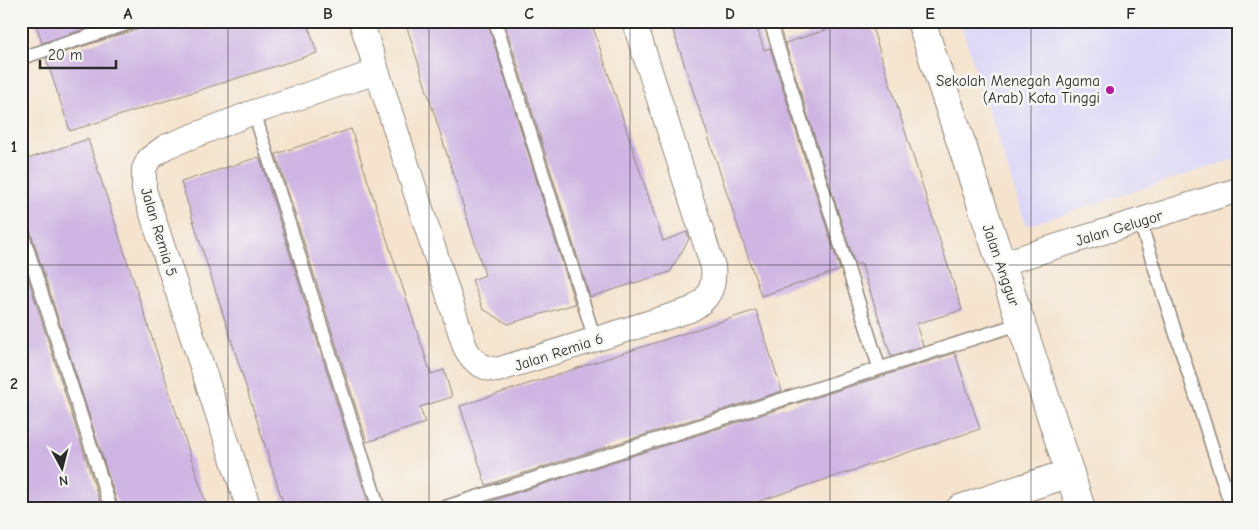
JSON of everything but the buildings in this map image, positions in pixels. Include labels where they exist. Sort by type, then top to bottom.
[{"type":"street","name":"Jalan Remia 6","points":[[361,21],[470,356],[477,364],[497,370],[700,305],[708,297],[714,277],[713,267],[634,21]]},
{"type":"street","name":"Jalan Anggur","points":[[920,21],[1000,264],[1022,323],[1081,509]]},
{"type":"street","name":"Jalan Remia 5","points":[[249,509],[143,179],[144,169],[156,152],[254,112],[377,72]]},
{"type":"street","name":"Jalan Gelugor","points":[[1000,264],[1238,190]]},
{"type":"street","points":[[960,509],[1070,474]]},
{"type":"lane","points":[[21,58],[136,21]]},
{"type":"lane","points":[[495,21],[595,340]]},
{"type":"lane","points":[[770,21],[879,367]]},
{"type":"lane","points":[[254,112],[379,509]]},
{"type":"lane","points":[[1140,222],[1232,509]]},
{"type":"lane","points":[[21,229],[111,509]]},
{"type":"lane","points":[[439,509],[879,367],[1022,323]]},
{"type":"shaded area","name":"Sekolah Menegah Agama (Arab) Kota Tinggi","points":[[960,21],[1238,21],[1238,158],[1026,226]]},
{"type":"place","name":"Sekolah Menegah Agama (Arab) Kota Tinggi","points":[[1110,90]]}]
